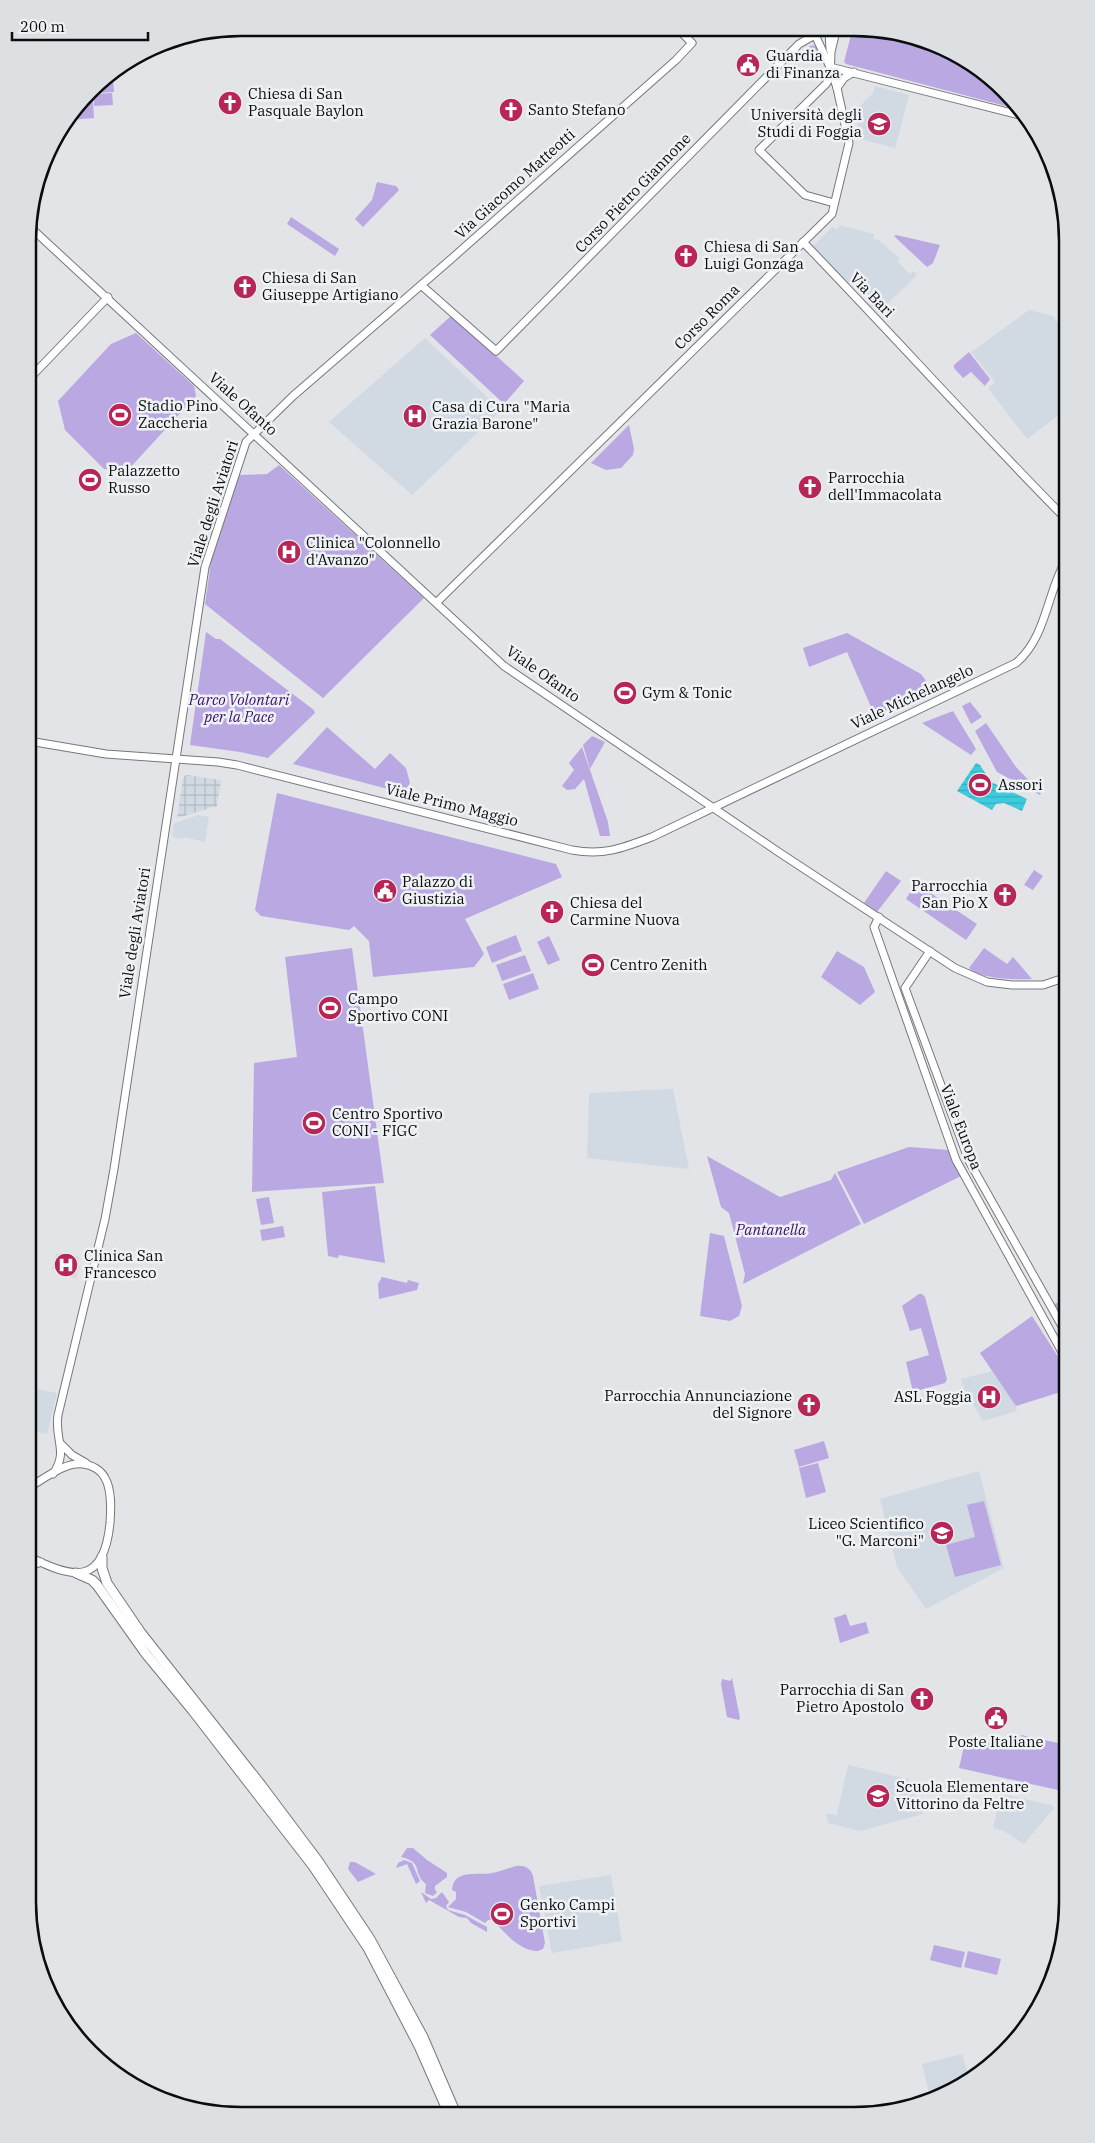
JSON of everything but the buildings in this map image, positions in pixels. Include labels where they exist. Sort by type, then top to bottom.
[{"type":"highway","points":[[102,1557],[102,1568],[107,1583],[141,1633],[261,1785],[318,1861],[370,1939],[423,2037],[453,2107]]},
{"type":"highway","points":[[76,1573],[92,1580],[97,1585],[146,1654],[193,1711],[313,1866],[368,1948],[419,2046],[446,2107]]},
{"type":"street","name":"Via Giacomo Matteotti","points":[[253,433],[648,86],[692,43],[685,36]]},
{"type":"street","name":"Corso Pietro Giannone","points":[[421,284],[496,351],[800,44],[812,36]]},
{"type":"street","points":[[814,36],[830,67],[837,88],[849,143],[834,203],[805,196],[759,150],[826,84],[830,77],[830,67],[831,52],[829,36]]},
{"type":"street","points":[[831,52],[835,36]]},
{"type":"street","points":[[830,67],[1014,114]]},
{"type":"street","points":[[837,88],[842,80],[854,72]]},
{"type":"street","name":"Corso Roma","points":[[437,602],[832,214],[834,203]]},
{"type":"street","name":"Viale Ofanto","points":[[37,233],[504,666],[955,968],[987,982],[1012,985],[1043,985],[1059,980]]},
{"type":"street","name":"Via Bari","points":[[803,242],[921,367],[941,391],[1059,512]]},
{"type":"street","points":[[36,372],[108,297]]},
{"type":"street","name":"Viale degli Aviatori","points":[[53,1474],[61,1460],[57,1434],[58,1415],[105,1220],[114,1169],[205,567],[246,442],[253,433]]},
{"type":"street","name":"Viale Michelangelo","points":[[714,807],[1016,663],[1027,654],[1036,638],[1059,574]]},
{"type":"street","name":"Viale Primo Maggio","points":[[36,742],[106,754],[237,765],[584,852],[604,853],[622,849],[652,837],[714,807]]},
{"type":"street","name":"Viale Europa","points":[[879,917],[874,927],[956,1160],[1059,1347]]},
{"type":"street","name":"Viale Europa","points":[[930,951],[905,988],[969,1161],[1059,1321]]},
{"type":"street","points":[[36,1560],[62,1571],[76,1573],[94,1567],[102,1557],[108,1536],[110,1492],[108,1484],[102,1473],[72,1455],[59,1442]]},
{"type":"street","points":[[36,1483],[70,1465],[90,1465]]},
{"type":"street","points":[[36,1564],[41,1562]]},
{"type":"shaded area","name":"Università degli Studi di Foggia","points":[[875,86],[909,95],[895,148],[861,139],[853,108],[860,106],[873,93]]},
{"type":"shaded area","points":[[839,225],[874,234],[873,239],[879,240],[900,259],[897,262],[910,274],[913,271],[917,275],[878,313],[868,302],[870,300],[851,281],[848,283],[842,278],[812,247],[832,227],[838,229]]},
{"type":"shaded area","points":[[1029,310],[1053,316],[1059,325],[1059,415],[1027,439],[988,388],[995,382],[971,352]]},
{"type":"shaded area","name":"Casa di Cura \"Maria Grazia Barone\"","points":[[425,338],[501,410],[412,495],[329,422]]},
{"type":"shaded area","points":[[186,775],[221,780],[217,806],[177,818],[183,778]]},
{"type":"shaded area","points":[[199,815],[209,817],[205,842],[185,837],[183,839],[172,837],[174,823]]},
{"type":"shaded area","points":[[673,1089],[689,1169],[587,1158],[589,1093]]},
{"type":"shaded area","points":[[59,1253],[64,1254],[63,1261],[70,1262],[72,1255],[79,1257],[77,1265],[80,1266],[76,1278],[69,1277],[70,1269],[61,1267],[60,1271],[52,1269],[56,1254],[59,1255]]},
{"type":"shaded area","name":"ASL Foggia","points":[[992,1371],[1015,1403],[1017,1411],[983,1421],[965,1391],[961,1379]]},
{"type":"shaded area","points":[[36,1389],[57,1393],[47,1434],[36,1432]]},
{"type":"shaded area","name":"Liceo Scientifico \"G. Marconi\"","points":[[979,1471],[1004,1568],[926,1609],[897,1567],[880,1499]]},
{"type":"shaded area","name":"Scuola Elementare Vittorino da Feltre","points":[[848,1765],[908,1779],[923,1814],[860,1831],[828,1823],[826,1814],[837,1815]]},
{"type":"shaded area","points":[[1001,1794],[1052,1805],[1054,1808],[1024,1844],[1004,1831],[993,1828]]},
{"type":"shaded area","points":[[611,1875],[622,1941],[552,1953],[539,1886]]},
{"type":"shaded area","points":[[962,2054],[967,2072],[945,2086],[929,2092],[922,2064]]},
{"type":"green space","points":[[851,36],[881,38],[907,43],[945,57],[968,71],[989,87],[1009,107],[846,64],[844,62]]},
{"type":"green space","points":[[813,45],[818,48],[819,60],[800,55],[808,47]]},
{"type":"green space","points":[[113,81],[114,92],[100,93]]},
{"type":"green space","points":[[112,93],[113,105],[94,106],[94,98],[98,94]]},
{"type":"green space","points":[[93,100],[94,118],[76,119]]},
{"type":"green space","points":[[377,182],[396,186],[399,190],[363,227],[355,219],[372,200]]},
{"type":"green space","points":[[291,217],[339,249],[335,256],[287,224]]},
{"type":"green space","points":[[894,236],[940,245],[933,263],[927,267]]},
{"type":"green space","points":[[452,315],[524,381],[504,404],[430,335]]},
{"type":"green space","name":"Stadio Pino Zaccheria","points":[[136,333],[194,386],[196,396],[127,471],[104,469],[65,430],[58,401],[111,344]]},
{"type":"green space","points":[[969,352],[990,379],[985,386],[971,372],[963,378],[954,368],[954,365]]},
{"type":"green space","points":[[629,425],[634,449],[633,455],[621,468],[606,470],[591,463]]},
{"type":"green space","points":[[279,465],[424,598],[323,698],[205,604],[211,562],[239,475],[267,474]]},
{"type":"green space","name":"Parco Volontari per la Pace","points":[[206,632],[216,639],[220,639],[314,710],[315,713],[268,758],[190,745]]},
{"type":"green space","points":[[847,633],[921,674],[932,689],[875,716],[847,652],[809,667],[803,648]]},
{"type":"green space","points":[[970,702],[982,717],[971,724],[962,706]]},
{"type":"green space","points":[[953,711],[976,749],[971,755],[922,723]]},
{"type":"green space","points":[[986,723],[1016,767],[1041,793],[1040,795],[997,772],[975,731]]},
{"type":"green space","points":[[327,727],[375,769],[390,753],[406,768],[410,783],[403,793],[293,764]]},
{"type":"green space","points":[[592,736],[605,742],[590,769],[583,745]]},
{"type":"green space","points":[[582,747],[608,822],[610,836],[600,836],[584,779],[575,789],[567,790],[562,786],[574,770],[569,763]]},
{"type":"green space","points":[[277,793],[556,864],[562,877],[465,919],[484,954],[474,967],[373,977],[369,941],[354,926],[349,930],[261,916],[255,910]]},
{"type":"green space","points":[[1034,870],[1043,876],[1033,890],[1024,885]]},
{"type":"green space","points":[[886,871],[901,881],[877,912],[864,903]]},
{"type":"green space","points":[[915,890],[922,894],[926,890],[977,924],[966,940],[906,899],[911,891]]},
{"type":"green space","points":[[516,935],[522,951],[492,963],[486,947]]},
{"type":"green space","points":[[549,936],[560,960],[548,965],[537,942]]},
{"type":"green space","name":"Centro Sportivo CONI - FIGC","points":[[352,948],[384,1183],[252,1192],[254,1063],[297,1057],[285,957]]},
{"type":"green space","points":[[984,948],[1007,964],[1013,957],[1032,979],[989,977],[974,972],[969,968]]},
{"type":"green space","points":[[837,951],[864,967],[875,992],[860,1005],[821,977]]},
{"type":"green space","points":[[525,955],[531,971],[502,981],[496,965]]},
{"type":"green space","points":[[533,973],[539,989],[509,1000],[503,984]]},
{"type":"green space","points":[[909,1147],[949,1150],[961,1176],[864,1224],[837,1172]]},
{"type":"green space","name":"Pantanella","points":[[707,1156],[780,1197],[831,1180],[835,1173],[861,1224],[743,1284],[745,1274],[729,1213],[721,1207]]},
{"type":"green space","points":[[375,1186],[385,1263],[339,1255],[338,1258],[328,1256],[322,1192]]},
{"type":"green space","points":[[269,1197],[274,1223],[261,1225],[256,1199]]},
{"type":"green space","points":[[283,1226],[285,1237],[262,1241],[260,1230]]},
{"type":"green space","points":[[710,1233],[724,1236],[742,1306],[739,1316],[730,1321],[700,1316]]},
{"type":"green space","points":[[382,1277],[407,1283],[408,1280],[419,1283],[417,1290],[379,1299],[378,1284]]},
{"type":"green space","points":[[919,1294],[925,1297],[947,1379],[945,1383],[913,1392],[906,1362],[929,1355],[921,1328],[910,1331],[902,1306]]},
{"type":"green space","points":[[1059,1302],[1059,1312],[1054,1304]]},
{"type":"green space","points":[[1032,1316],[1059,1358],[1059,1393],[1016,1406],[980,1353]]},
{"type":"green space","points":[[824,1441],[829,1458],[799,1467],[794,1450]]},
{"type":"green space","points":[[818,1463],[826,1492],[806,1498],[799,1468]]},
{"type":"green space","points":[[984,1501],[1001,1565],[955,1577],[946,1545],[975,1537],[967,1505]]},
{"type":"green space","points":[[846,1614],[850,1626],[866,1622],[869,1633],[840,1643],[834,1618]]},
{"type":"green space","points":[[732,1678],[739,1720],[727,1717],[721,1684],[722,1679],[730,1681]]},
{"type":"green space","points":[[1021,1735],[1059,1743],[1059,1790],[959,1768],[966,1738],[1015,1749]]},
{"type":"green space","points":[[407,1848],[413,1848],[447,1873],[447,1877],[435,1886],[437,1892],[433,1896],[425,1893],[426,1884],[419,1876],[413,1862],[401,1857]]},
{"type":"green space","points":[[404,1860],[412,1863],[420,1881],[416,1884],[407,1864],[396,1868],[398,1863]]},
{"type":"green space","points":[[350,1862],[355,1862],[376,1874],[358,1882],[348,1869]]},
{"type":"green space","name":"Genko Campi Sportivi","points":[[516,1866],[527,1868],[533,1876],[545,1943],[543,1949],[538,1951],[524,1948],[518,1944],[493,1920],[488,1920],[485,1923],[466,1912],[448,1907],[456,1899],[456,1892],[452,1890],[457,1878],[467,1874],[486,1874]]},
{"type":"green space","points":[[421,1892],[431,1899],[436,1898],[442,1892],[449,1902],[446,1906],[448,1910],[465,1915],[487,1927],[487,1932],[471,1923],[467,1918],[459,1917],[429,1900],[426,1903]]},
{"type":"green space","points":[[934,1945],[965,1952],[961,1968],[930,1960]]},
{"type":"green space","points":[[968,1951],[1001,1959],[997,1975],[964,1967]]},
{"type":"water","name":"Assori","points":[[976,763],[980,765],[991,782],[1027,799],[1022,811],[1004,803],[996,804],[992,810],[957,791]]},
{"type":"place","name":"Guardia di Finanza","points":[[748,65]]},
{"type":"place","name":"Chiesa di San Pasquale Baylon","points":[[230,103]]},
{"type":"place","name":"Santo Stefano","points":[[511,110]]},
{"type":"place","name":"Università degli Studi di Foggia","points":[[879,124]]},
{"type":"place","name":"Chiesa di San Luigi Gonzaga","points":[[686,256]]},
{"type":"place","name":"Chiesa di San Giuseppe Artigiano","points":[[245,287]]},
{"type":"place","name":"Stadio Pino Zaccheria","points":[[120,415]]},
{"type":"place","name":"Casa di Cura \"Maria Grazia Barone\"","points":[[415,416]]},
{"type":"place","name":"Palazzetto Russo","points":[[90,480]]},
{"type":"place","name":"Parrocchia dell'Immacolata","points":[[810,487]]},
{"type":"place","name":"Clinica \"Colonnello d'Avanzo\"","points":[[289,552]]},
{"type":"place","name":"Gym & Tonic","points":[[625,693]]},
{"type":"place","name":"Assori","points":[[980,785]]},
{"type":"place","name":"Palazzo di Giustizia","points":[[385,891]]},
{"type":"place","name":"Parrocchia San Pio X","points":[[1005,895]]},
{"type":"place","name":"Chiesa del Carmine Nuova","points":[[552,912]]},
{"type":"place","name":"Centro Zenith","points":[[593,965]]},
{"type":"place","name":"Campo Sportivo CONI","points":[[330,1008]]},
{"type":"place","name":"Centro Sportivo CONI - FIGC","points":[[314,1123]]},
{"type":"place","name":"Clinica San Francesco","points":[[66,1265]]},
{"type":"place","name":"ASL Foggia","points":[[989,1397]]},
{"type":"place","name":"Parrocchia Annunciazione del Signore","points":[[809,1405]]},
{"type":"place","name":"Liceo Scientifico \"G. Marconi\"","points":[[942,1533]]},
{"type":"place","name":"Parrocchia di San Pietro Apostolo","points":[[922,1699]]},
{"type":"place","name":"Poste Italiane","points":[[996,1718]]},
{"type":"place","name":"Scuola Elementare Vittorino da Feltre","points":[[878,1796]]},
{"type":"place","name":"Genko Campi Sportivi","points":[[502,1914]]}]
